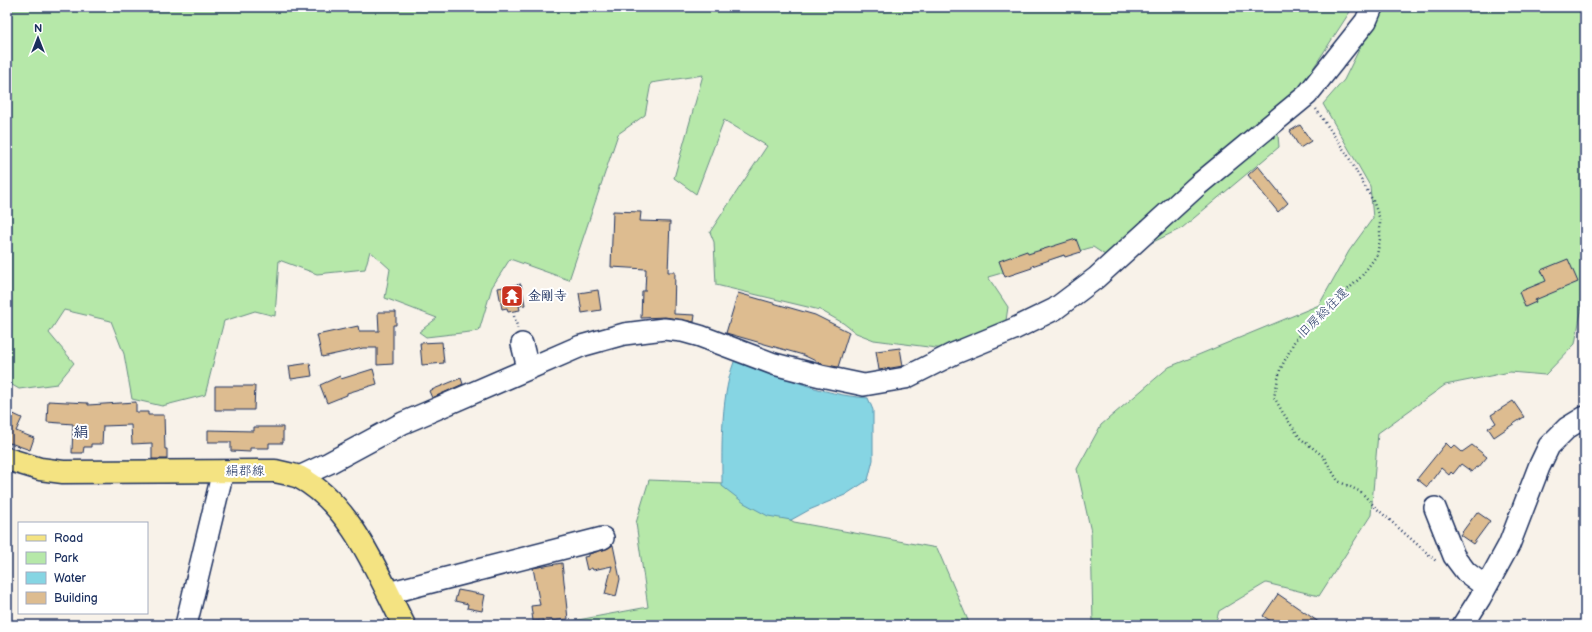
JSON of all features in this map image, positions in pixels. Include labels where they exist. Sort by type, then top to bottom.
[{"type":"main road","name":"絹郡線","points":[[7,459],[40,469],[63,472],[275,472],[299,477],[324,495],[344,516],[363,545],[404,625]]},
{"type":"street","points":[[299,477],[330,463],[403,423],[528,368],[582,346],[624,334],[664,329],[682,332],[700,336],[774,364],[856,384],[864,385],[906,378],[953,354],[1014,329],[1055,309],[1096,278],[1198,185],[1308,95],[1366,20],[1372,7]]},
{"type":"street","points":[[522,344],[528,368]]},
{"type":"street","points":[[1464,625],[1509,545],[1538,466],[1549,446],[1566,428],[1585,417]]},
{"type":"street","points":[[186,625],[223,472]]},
{"type":"street","points":[[1435,508],[1454,556],[1466,572],[1486,587]]},
{"type":"street","points":[[388,593],[603,538]]},
{"type":"path","name":"旧房総往還","points":[[1308,95],[1348,156],[1373,201],[1380,219],[1380,239],[1377,255],[1361,276],[1294,340],[1280,370],[1274,397],[1300,438],[1323,456],[1338,481],[1361,492],[1375,507],[1438,563]]},
{"type":"green space","points":[[7,7],[1353,7],[1303,84],[1276,112],[1279,147],[1182,228],[1114,261],[1093,247],[988,277],[1008,307],[1005,327],[944,349],[874,340],[856,333],[843,323],[820,310],[716,285],[714,242],[710,232],[767,146],[724,120],[696,194],[674,178],[703,75],[651,83],[645,115],[618,134],[569,280],[510,259],[492,287],[479,331],[426,337],[419,332],[437,318],[385,298],[390,269],[370,251],[365,269],[317,274],[279,260],[275,316],[255,311],[224,321],[205,395],[162,406],[132,399],[124,354],[111,321],[64,310],[49,333],[74,363],[57,384],[19,389],[7,382]]},
{"type":"green space","points":[[1380,7],[1585,7],[1585,290],[1575,344],[1545,375],[1510,372],[1445,385],[1378,433],[1371,515],[1319,596],[1266,583],[1219,611],[1215,625],[1093,625],[1091,532],[1077,469],[1101,425],[1169,367],[1319,305],[1349,251],[1373,218],[1370,186],[1323,104],[1344,80]]},
{"type":"green space","points":[[649,480],[724,483],[794,522],[937,548],[970,625],[551,625],[648,607],[636,523]]},
{"type":"water","points":[[737,355],[784,377],[817,389],[868,398],[873,410],[873,460],[868,480],[845,495],[809,510],[791,520],[768,516],[744,503],[722,486],[723,419],[727,385],[731,369]]},
{"type":"building","points":[[1300,125],[1311,141],[1300,148],[1290,131]]},
{"type":"building","points":[[1258,166],[1288,203],[1278,212],[1248,175]]},
{"type":"building","points":[[613,211],[641,212],[640,221],[670,222],[668,272],[675,272],[674,314],[695,315],[694,322],[665,317],[641,318],[642,291],[645,291],[646,269],[611,267]]},
{"type":"building","points":[[1076,239],[1081,252],[1065,257],[1064,255],[1005,277],[999,261],[1027,251],[1028,254]]},
{"type":"building","points":[[1568,259],[1578,282],[1535,300],[1536,302],[1525,307],[1519,292],[1546,281],[1541,270]]},
{"type":"building","name":"金剛寺","points":[[521,284],[525,305],[519,306],[520,310],[508,312],[507,308],[502,309],[498,288]]},
{"type":"building","points":[[598,290],[601,310],[582,313],[579,293]]},
{"type":"building","points":[[738,293],[815,315],[849,332],[838,367],[822,364],[803,355],[726,333]]},
{"type":"building","points":[[378,312],[396,312],[396,325],[393,325],[393,364],[377,365],[377,348],[363,348],[322,357],[317,335],[358,326],[359,331],[379,331]]},
{"type":"building","points":[[442,342],[444,363],[422,365],[420,343]]},
{"type":"building","points":[[900,348],[903,366],[879,370],[876,351]]},
{"type":"building","points":[[310,363],[312,376],[291,379],[289,366]]},
{"type":"building","points":[[373,369],[377,384],[347,393],[347,395],[327,403],[320,385],[340,376],[341,379]]},
{"type":"building","points":[[461,378],[463,384],[432,398],[429,391]]},
{"type":"building","points":[[215,386],[255,386],[254,410],[215,410]]},
{"type":"building","points":[[48,401],[88,403],[88,405],[136,402],[136,412],[148,412],[148,415],[164,415],[165,449],[167,449],[167,459],[152,459],[152,443],[132,444],[131,425],[103,426],[102,444],[91,444],[91,447],[84,447],[83,453],[72,453],[73,424],[47,422]]},
{"type":"building","points":[[1513,401],[1524,417],[1494,437],[1488,428],[1496,423],[1491,415]]},
{"type":"building","points":[[7,411],[22,418],[16,431],[34,438],[30,450],[10,443],[9,447],[7,447]]},
{"type":"building","points":[[254,427],[283,427],[283,443],[269,443],[269,448],[250,448],[250,452],[231,451],[231,442],[208,442],[208,430],[254,431]]},
{"type":"building","points":[[1446,443],[1451,448],[1454,445],[1462,452],[1472,445],[1487,457],[1478,468],[1476,467],[1472,472],[1461,464],[1453,474],[1451,472],[1449,475],[1441,468],[1427,487],[1417,479]]},
{"type":"building","points":[[1477,512],[1490,521],[1473,544],[1460,535]]},
{"type":"building","points":[[613,545],[620,579],[616,597],[605,594],[612,566],[587,570],[584,557]]},
{"type":"building","points":[[562,563],[568,619],[543,622],[543,620],[533,621],[531,606],[540,605],[533,568]]},
{"type":"building","points":[[458,590],[485,595],[482,611],[467,608],[468,604],[455,601]]},
{"type":"building","points":[[1278,594],[1323,625],[1277,625],[1263,616]]},
{"type":"place","name":"金剛寺","points":[[512,296]]},
{"type":"district","name":"絹","points":[[81,432]]}]
